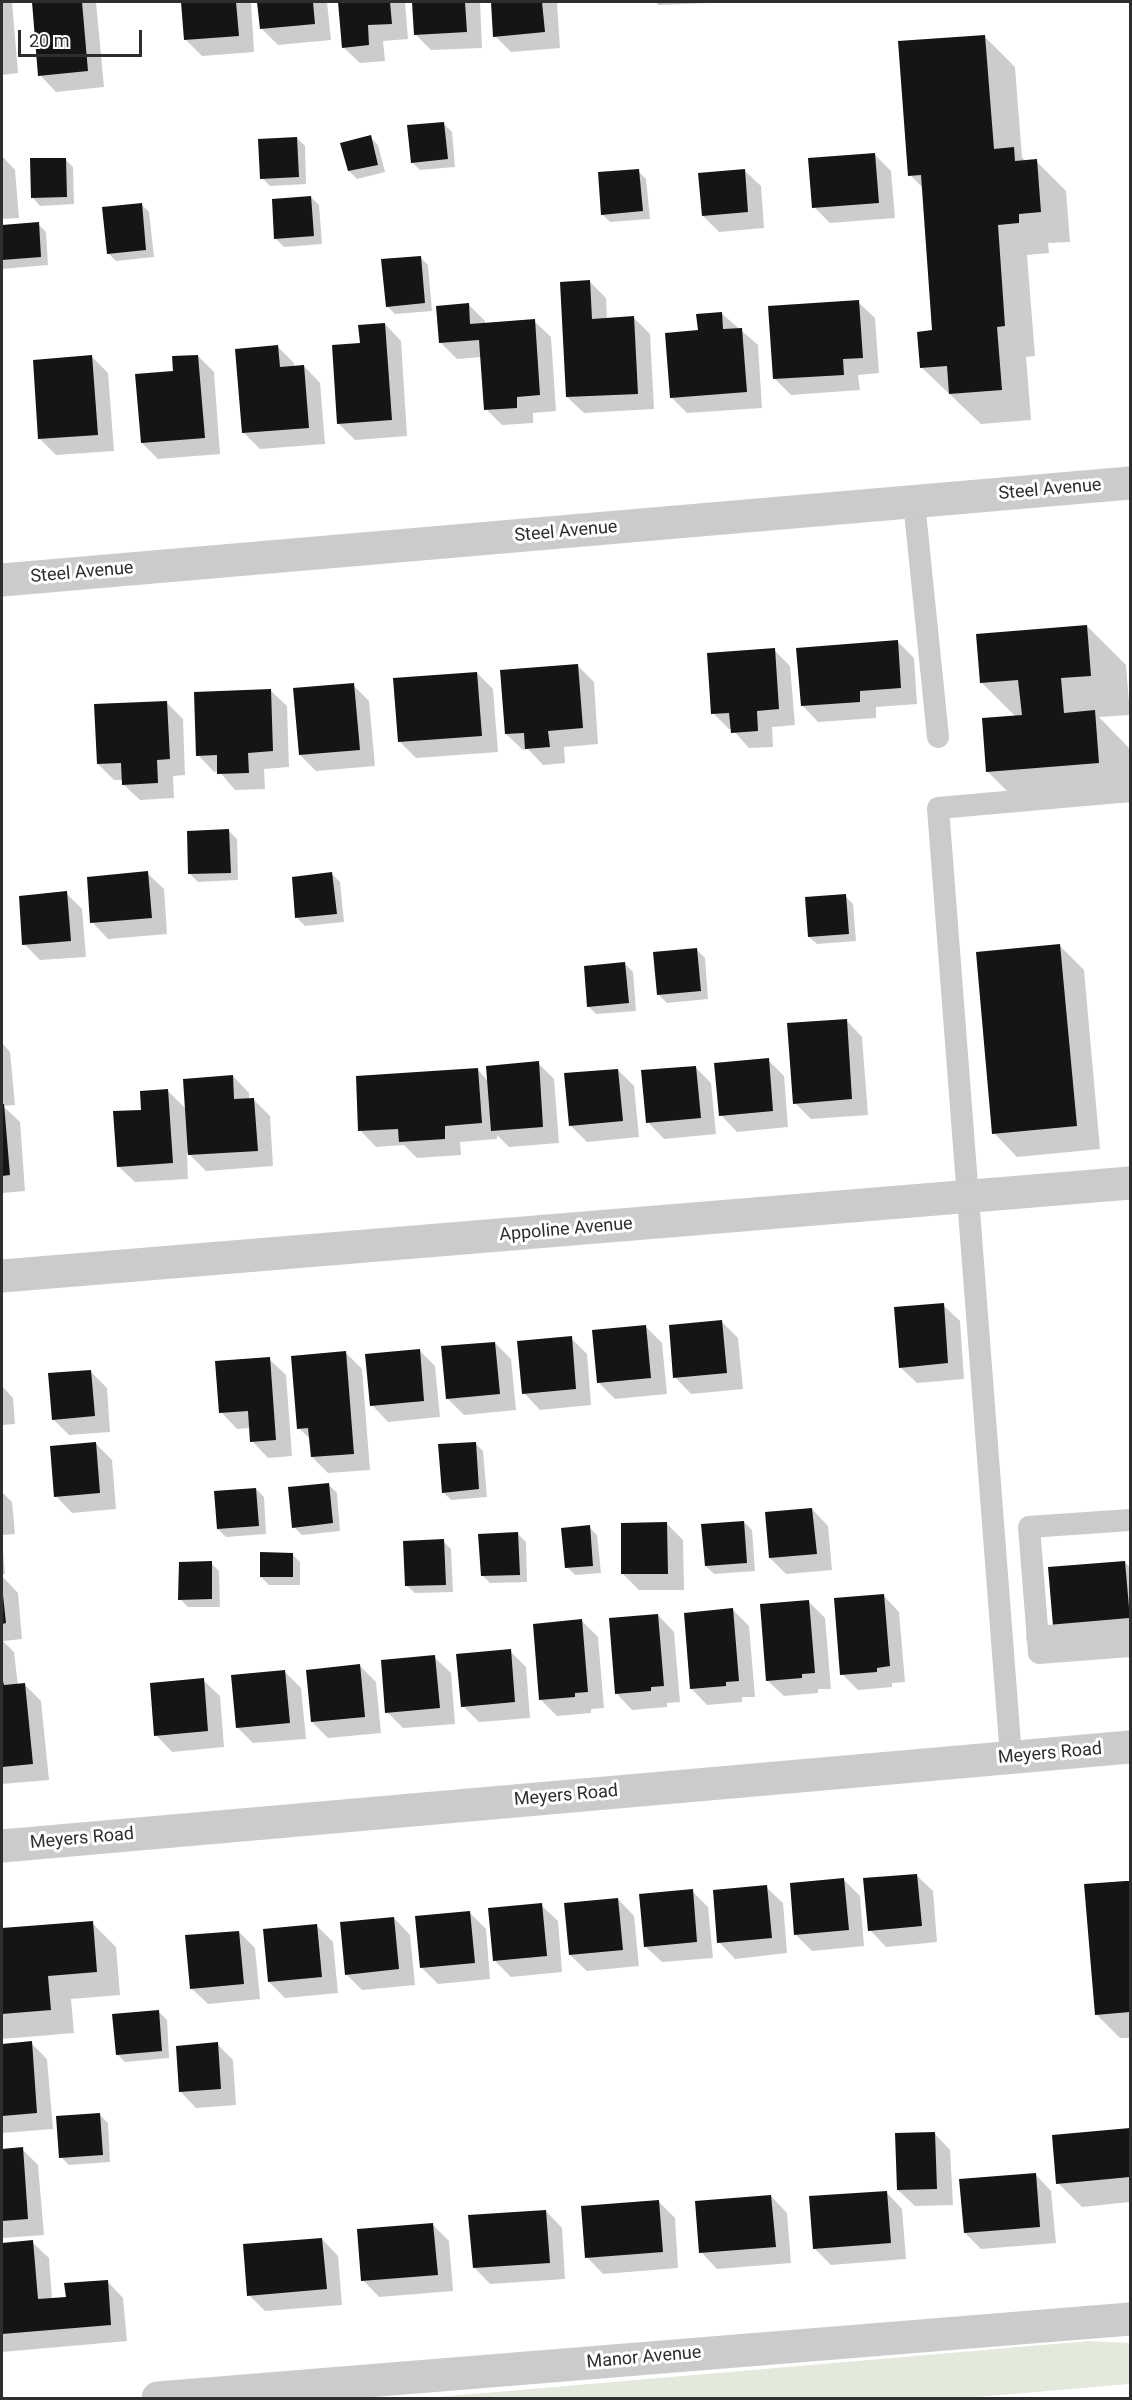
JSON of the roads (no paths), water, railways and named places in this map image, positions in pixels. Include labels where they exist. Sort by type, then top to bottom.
[{"type":"street","name":"Steel Avenue","points":[[2,580],[1131,483]]},
{"type":"street","name":"Appoline Avenue","points":[[2,1276],[1131,1183]]},
{"type":"street","name":"Meyers Road","points":[[2,1846],[1131,1747]]},
{"type":"street","name":"Manor Avenue","points":[[158,2398],[1131,2319]]},
{"type":"lane","points":[[914,502],[938,737]]},
{"type":"lane","points":[[1011,1757],[938,808],[1131,791]]},
{"type":"lane","points":[[1131,1520],[1029,1527],[1039,1653],[1131,1646]]},
{"type":"lane","points":[[1037,1637],[1131,1629]]}]
